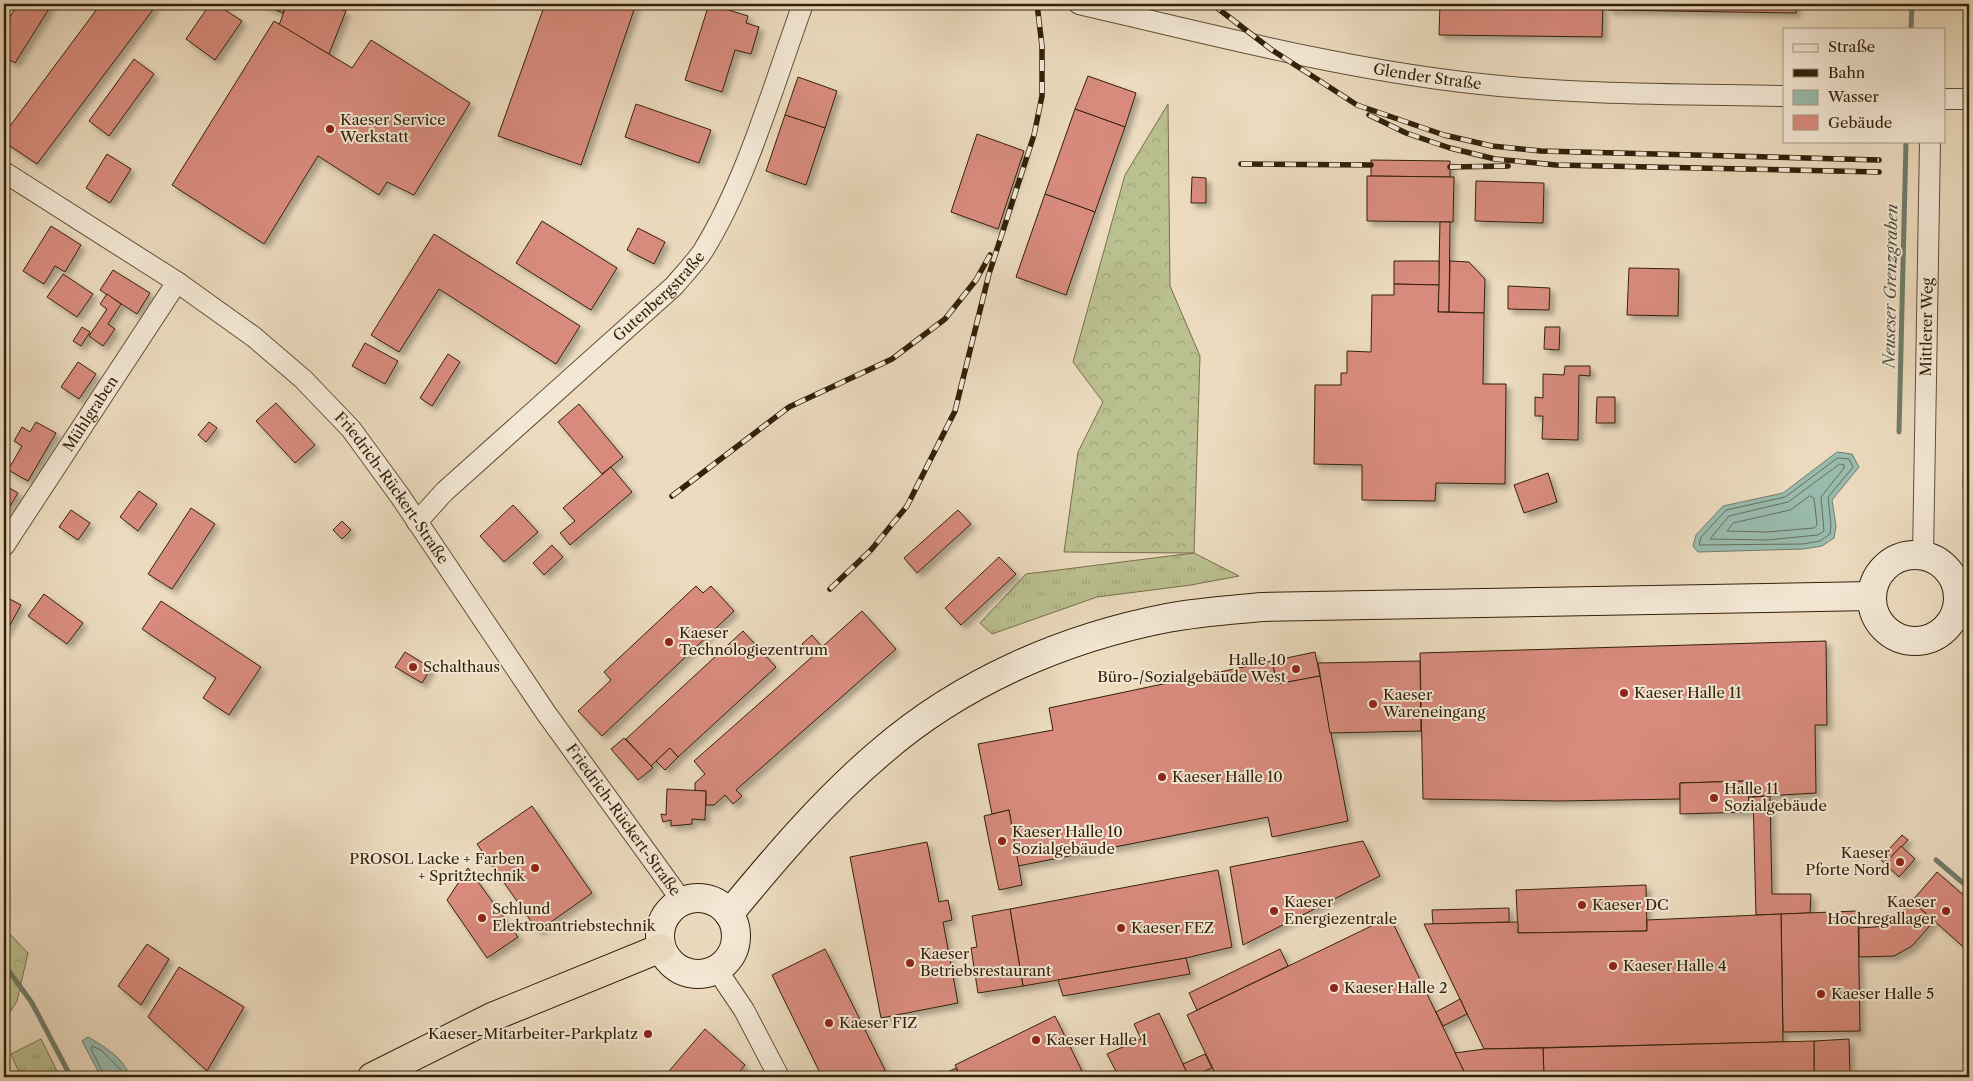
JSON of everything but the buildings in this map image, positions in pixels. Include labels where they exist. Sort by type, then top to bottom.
[{"type":"highway","points":[[372,1077],[492,1017],[662,948]]},
{"type":"main road","points":[[1911,555],[1923,556],[1938,561],[1949,571],[1964,599],[1949,626],[1938,636],[1924,641],[1910,642],[1896,637],[1884,628],[1875,616],[1872,596],[1878,576],[1887,566],[1898,558],[1911,555]]},
{"type":"main road","points":[[729,914],[823,806],[882,750],[913,726],[962,694],[1021,664],[1063,646],[1125,628],[1199,613],[1262,607],[1872,596]]},
{"type":"main road","points":[[693,898],[711,900],[729,914],[734,922],[735,944],[727,962],[717,970],[707,974],[686,973],[671,964],[659,938],[661,923],[673,907],[682,901],[693,898]]},
{"type":"street","name":"Gutenbergstraße","points":[[417,522],[444,492],[674,286],[702,252],[724,211],[745,164],[803,4]]},
{"type":"street","name":"Glender Straße","points":[[1079,4],[1272,50],[1378,70],[1471,83],[1560,91],[1783,96]]},
{"type":"street","points":[[1946,99],[1969,99]]},
{"type":"street","name":"Mittlerer Weg","points":[[1923,556],[1930,142]]},
{"type":"street","name":"Friedrich-Rückert-Straße","points":[[4,172],[177,282],[254,337],[303,379],[351,429],[417,522],[546,713],[682,901]]},
{"type":"street","name":"Mühlgraben","points":[[4,546],[177,282]]},
{"type":"street","points":[[717,970],[744,1010],[779,1077]]},
{"type":"green space","points":[[1168,104],[1170,286],[1200,356],[1194,553],[1064,552],[1078,452],[1103,402],[1073,362],[1125,175]]},
{"type":"green space","points":[[1194,553],[1239,576],[1191,585],[1097,597],[992,634],[980,623],[1026,574]]},
{"type":"green space","points":[[4,928],[28,953],[17,1001],[4,1022]]},
{"type":"green space","points":[[41,1039],[60,1077],[21,1077],[11,1054]]},
{"type":"water","points":[[1837,452],[1852,454],[1859,467],[1832,500],[1836,526],[1834,538],[1822,546],[1804,549],[1698,552],[1693,546],[1696,535],[1723,506],[1783,493]]},
{"type":"water","points":[[88,1037],[119,1059],[129,1077],[101,1077],[82,1041]]},
{"type":"waterway","name":"Neuseser Grenzgraben","points":[[1911,28],[1912,4]]},
{"type":"waterway","name":"Neuseser Grenzgraben","points":[[1899,432],[1906,142]]},
{"type":"waterway","name":"Neuseser Grenzgraben","points":[[1936,860],[1969,888]]},
{"type":"waterway","points":[[4,964],[32,1003],[71,1077]]},
{"type":"railway","points":[[830,589],[871,550],[907,506],[955,411],[989,274],[1034,135],[1042,96],[1042,46],[1037,4]]},
{"type":"railway","points":[[1212,4],[1272,50],[1357,105],[1444,135],[1492,146],[1541,151],[1879,160]]},
{"type":"railway","points":[[1369,115],[1406,133],[1450,148],[1495,159],[1556,165],[1879,172]]},
{"type":"railway","points":[[1241,164],[1371,165]]},
{"type":"railway","points":[[1450,167],[1508,166]]},
{"type":"railway","points":[[672,496],[789,407],[892,359],[945,319],[976,280],[990,255]]},
{"type":"place","name":"Kaeser Service Werkstatt","points":[[330,129]]},
{"type":"place","name":"Kaeser Technologiezentrum","points":[[669,642]]},
{"type":"place","name":"Schalthaus","points":[[413,667]]},
{"type":"place","name":"Halle 10 Büro-/Sozialgebäude West","points":[[1296,669]]},
{"type":"place","name":"Kaeser Halle 11","points":[[1624,693]]},
{"type":"place","name":"Kaeser Wareneingang","points":[[1373,704]]},
{"type":"place","name":"Kaeser Halle 10","points":[[1162,777]]},
{"type":"place","name":"Halle 11 Sozialgebäude","points":[[1714,798]]},
{"type":"place","name":"Kaeser Halle 10 Sozialgebäude","points":[[1002,841]]},
{"type":"place","name":"Kaeser Pforte Nord","points":[[1900,862]]},
{"type":"place","name":"PROSOL Lacke + Farben + Spritztechnik","points":[[535,868]]},
{"type":"place","name":"Kaeser DC","points":[[1582,905]]},
{"type":"place","name":"Kaeser Energiezentrale","points":[[1274,911]]},
{"type":"place","name":"Kaeser Hochregallager","points":[[1946,911]]},
{"type":"place","name":"Schlund Elektroantriebstechnik","points":[[482,918]]},
{"type":"place","name":"Kaeser FEZ","points":[[1121,928]]},
{"type":"place","name":"Kaeser Betriebsrestaurant","points":[[910,963]]},
{"type":"place","name":"Kaeser Halle 4","points":[[1613,966]]},
{"type":"place","name":"Kaeser Halle 2","points":[[1334,988]]},
{"type":"place","name":"Kaeser Halle 5","points":[[1821,994]]},
{"type":"place","name":"Kaeser FIZ","points":[[829,1023]]},
{"type":"place","name":"Kaeser-Mitarbeiter-Parkplatz","points":[[648,1034]]},
{"type":"place","name":"Kaeser Halle 1","points":[[1036,1040]]}]
